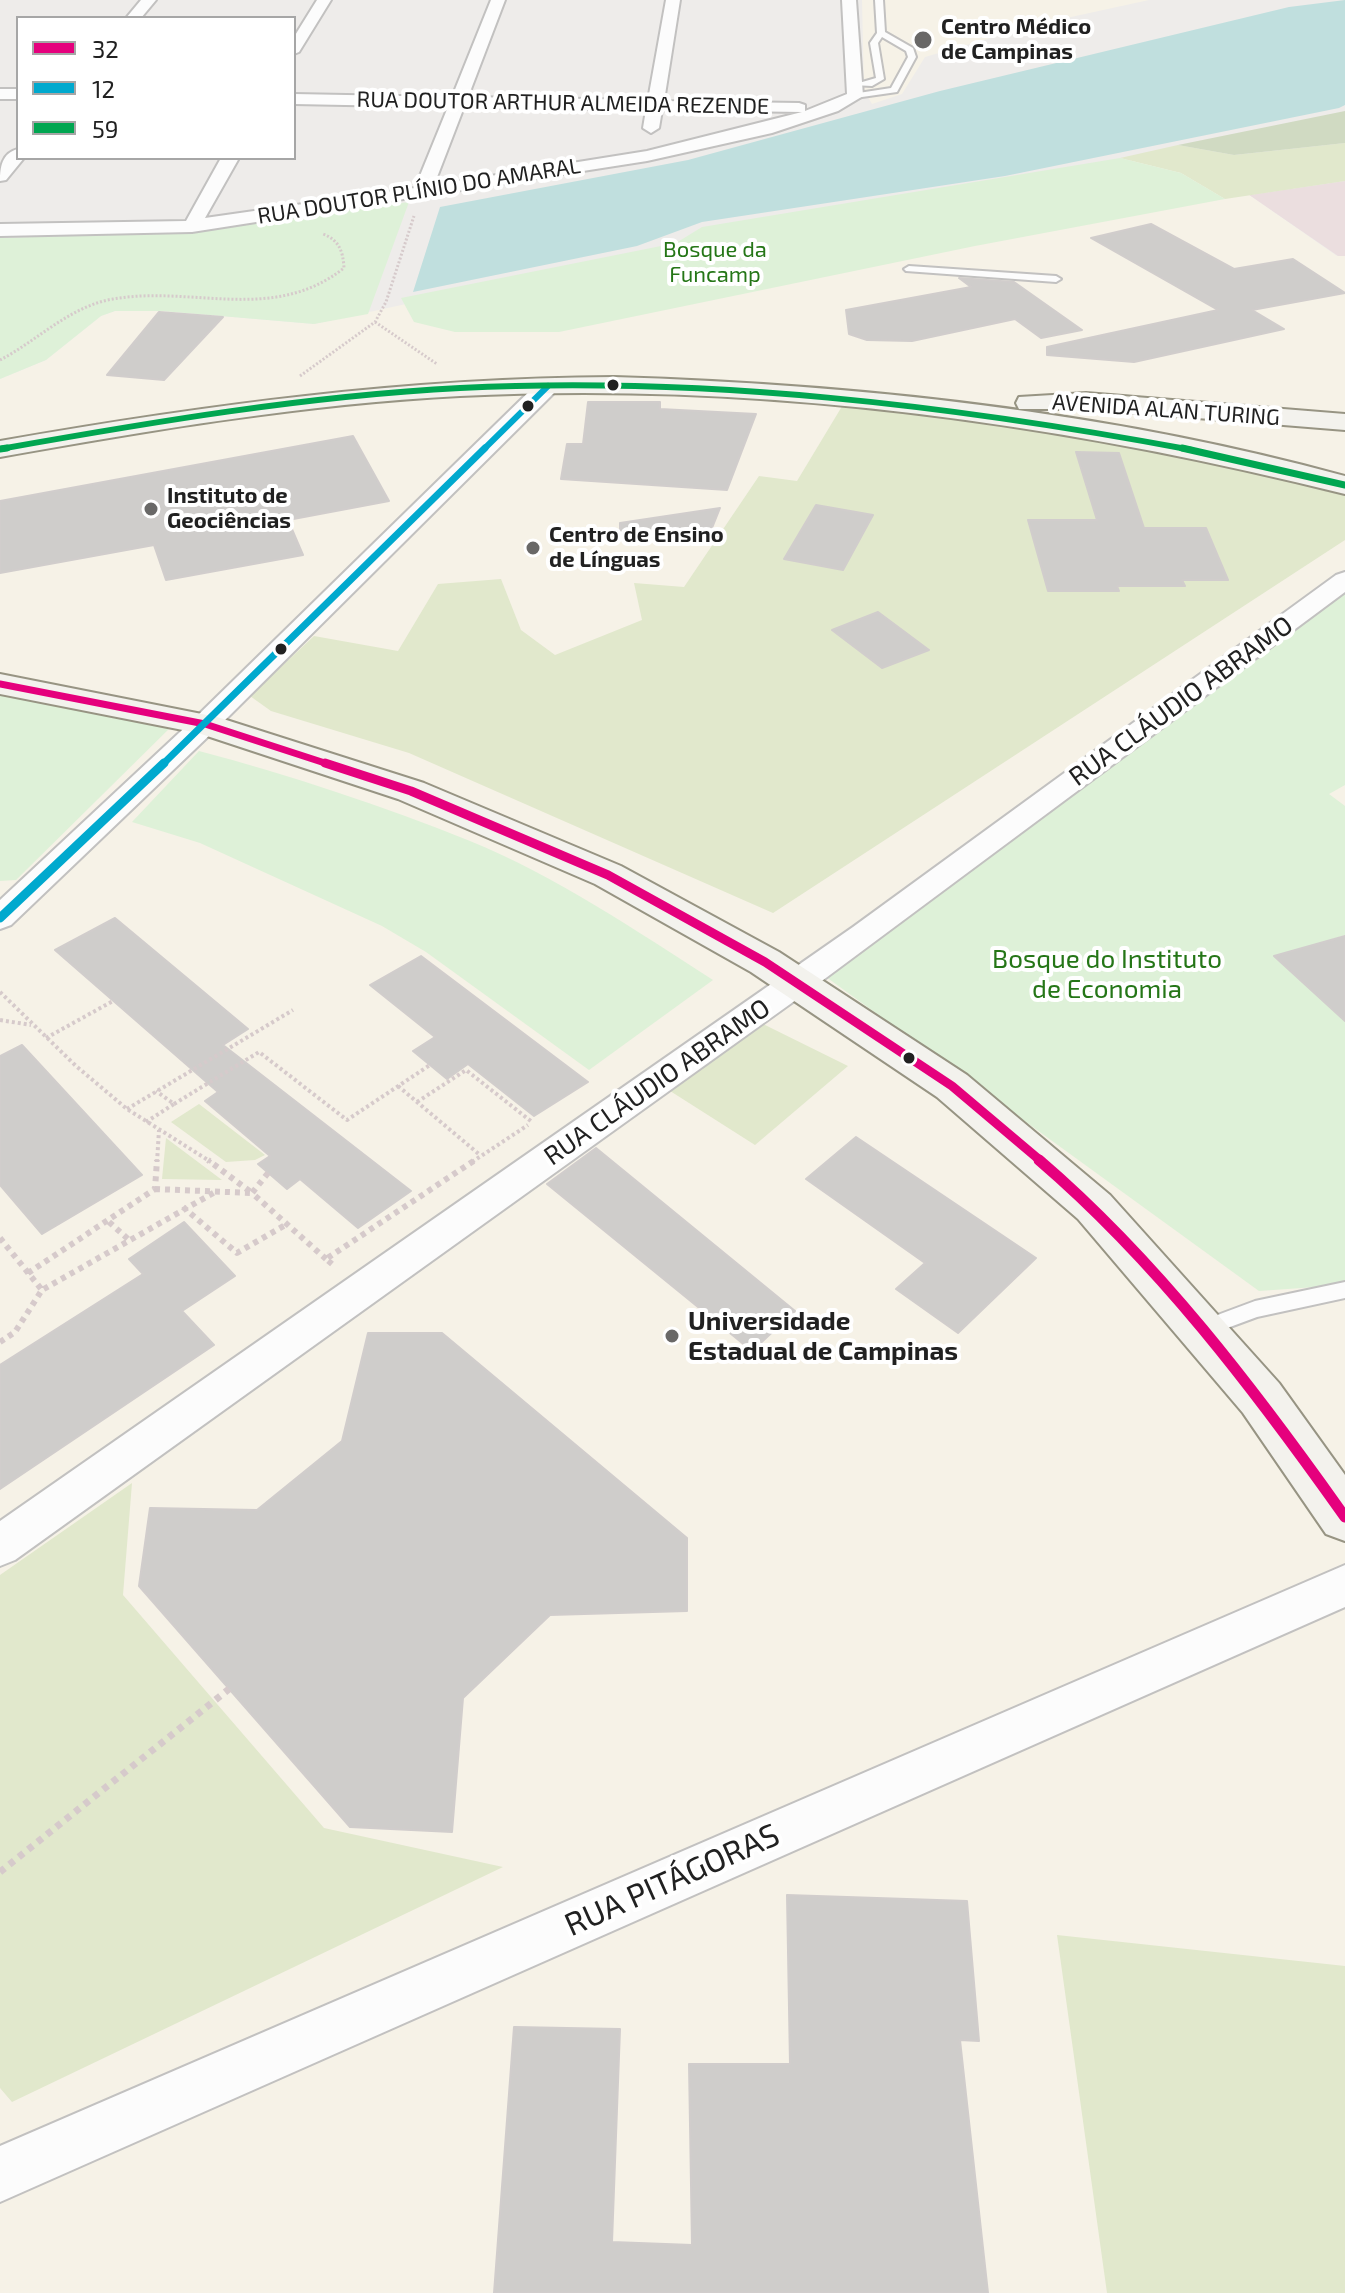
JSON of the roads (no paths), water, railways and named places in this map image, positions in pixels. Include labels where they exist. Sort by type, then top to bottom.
[{"type":"street","points":[[135,16],[149,0]]},
{"type":"street","points":[[296,46],[324,0]]},
{"type":"street","points":[[422,192],[498,0]]},
{"type":"street","points":[[647,156],[673,0]]},
{"type":"street","points":[[849,0],[856,90]]},
{"type":"street","name":"RUA DOUTOR PLÍNIO DO AMARAL","points":[[0,230],[192,226],[647,156],[766,129],[832,108],[856,90]]},
{"type":"street","name":"RUA DOUTOR ARTHUR ALMEIDA REZENDE","points":[[296,99],[832,108]]},
{"type":"street","points":[[0,176],[16,156]]},
{"type":"street","points":[[192,226],[229,160]]},
{"type":"street","points":[[0,918],[205,724],[548,386]]},
{"type":"street","points":[[0,449],[378,394],[548,386],[802,394],[938,407],[1236,460],[1345,485]]},
{"type":"street","name":"AVENIDA ALAN TURING","points":[[938,407],[1086,401],[1345,422]]},
{"type":"street","points":[[1236,460],[1212,445],[1208,435],[1213,428],[1240,419],[1279,417]]},
{"type":"street","name":"RUA CLÁUDIO ABRAMO","points":[[0,1546],[361,1287],[514,1184],[798,982],[1345,580]]},
{"type":"street","points":[[0,684],[205,724],[411,791],[608,875],[798,982],[952,1086],[1082,1197],[1261,1398],[1345,1517]]},
{"type":"street","name":"RUA PITÁGORAS","points":[[0,2174],[1345,1586]]},
{"type":"lane","points":[[856,90],[880,79],[874,43],[881,33],[879,0]]},
{"type":"lane","points":[[856,90],[894,90],[912,57],[910,50],[881,33]]},
{"type":"lane","points":[[909,269],[1056,279]]},
{"type":"lane","points":[[1200,1330],[1255,1309],[1345,1290]]},
{"type":"water","points":[[1345,0],[1345,105],[1339,108],[1005,176],[702,222],[637,246],[413,292],[440,207],[688,160],[940,91],[1289,7]]},
{"type":"place","name":"Centro Médico de Campinas","points":[[923,40]]},
{"type":"place","name":"Instituto de Geociências","points":[[151,509]]},
{"type":"place","name":"Centro de Ensino de Línguas","points":[[533,548]]},
{"type":"place","name":"Universidade Estadual de Campinas","points":[[672,1336]]},
{"type":"park label","name":"Bosque da Funcamp","points":[[715,262]]},
{"type":"park label","name":"Bosque do Instituto de Economia","points":[[1107,974]]}]
